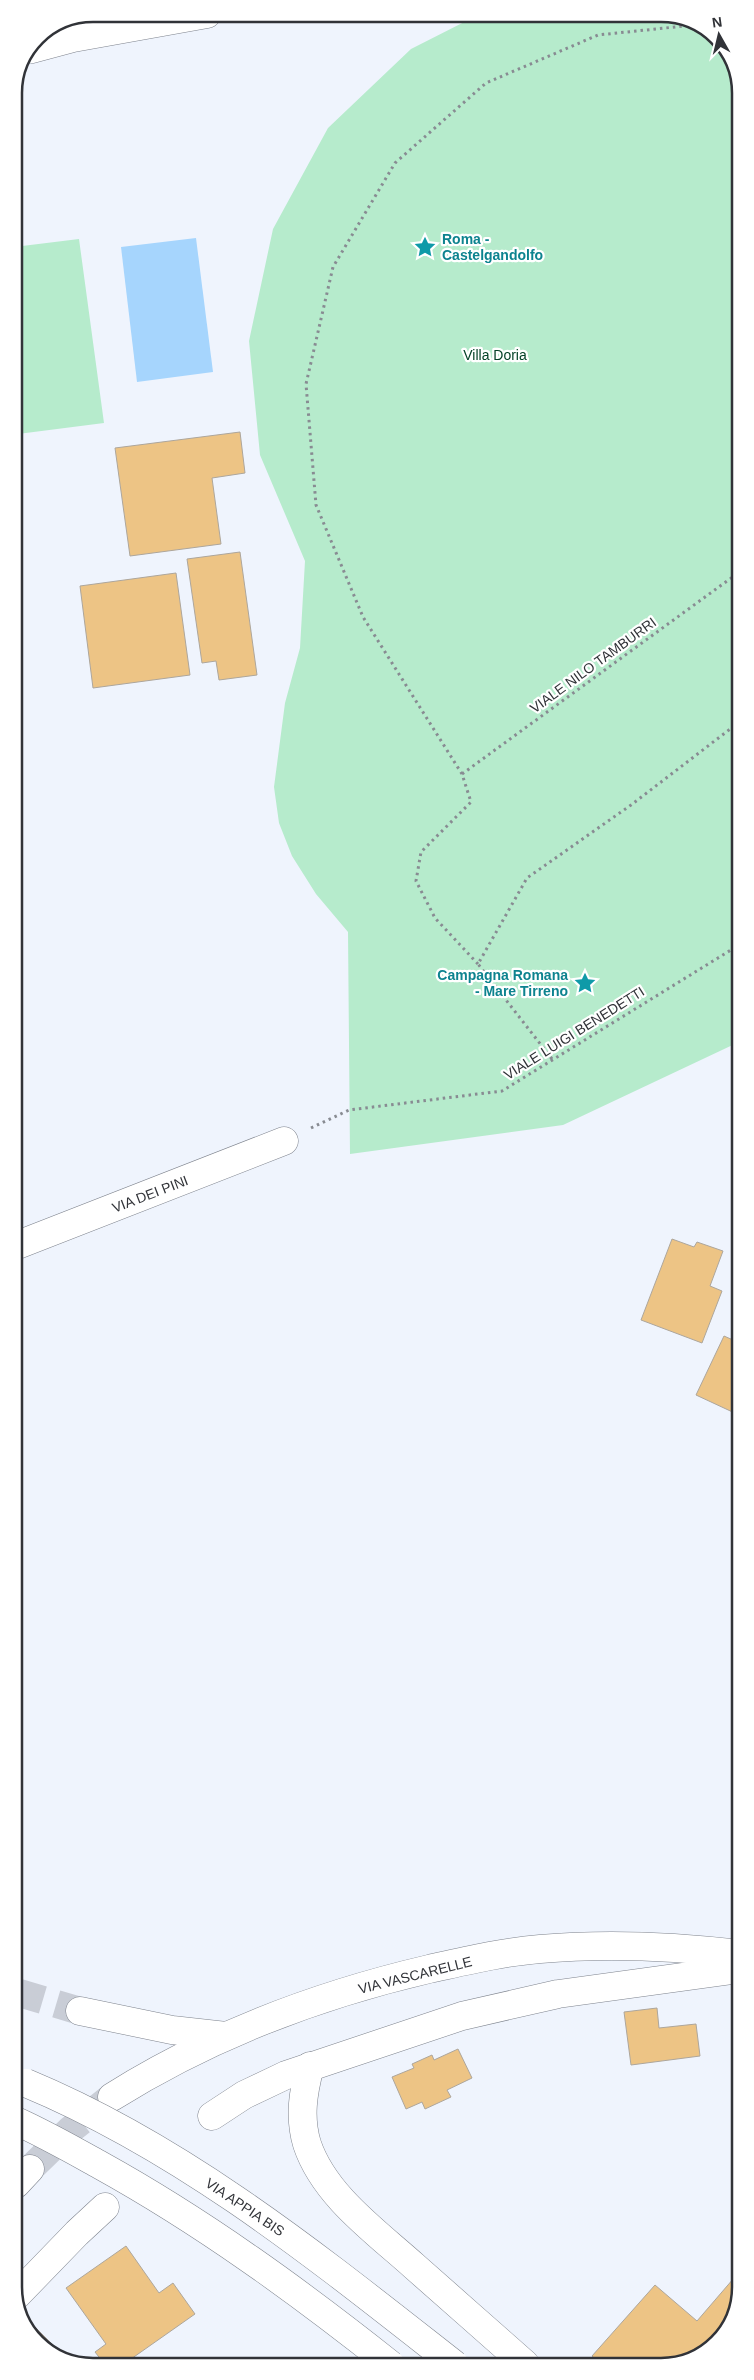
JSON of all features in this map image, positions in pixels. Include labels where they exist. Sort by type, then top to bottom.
[{"type":"main road","points":[[39,48],[73,38],[162,22]]},
{"type":"main road","name":"VIA DEI PINI","points":[[22,1243],[284,1141]]},
{"type":"main road","name":"VIA VASCARELLE","points":[[112,2097],[168,2064],[226,2036],[315,2002],[377,1983],[466,1961],[517,1952],[572,1947],[630,1946],[732,1953]]},
{"type":"main road","points":[[212,2116],[244,2095],[310,2066],[493,2008],[558,1994],[732,1970]]},
{"type":"main road","points":[[80,2011],[172,2030],[226,2036]]},
{"type":"main road","points":[[310,2066],[302,2106],[303,2125],[307,2144],[321,2173],[338,2195],[454,2302],[518,2358]]},
{"type":"main road","name":"VIA APPIA BIS","points":[[22,2081],[92,2114],[197,2175],[336,2272],[447,2358]]},
{"type":"main road","points":[[22,2125],[46,2135],[192,2219],[288,2287],[381,2358]]},
{"type":"main road","points":[[22,2289],[105,2207]]},
{"type":"path","points":[[552,1060],[478,964],[435,918],[416,881],[421,852],[471,802],[462,774],[363,617],[316,505],[306,384],[333,267],[395,163],[486,83],[598,35],[683,26]]},
{"type":"path","name":"VIALE NILO TAMBURRI","points":[[462,774],[732,577]]},
{"type":"path","points":[[478,964],[526,878],[631,804],[732,728]]},
{"type":"path","name":"VIALE LUIGI BENEDETTI","points":[[284,1141],[349,1110],[502,1091],[732,949]]},
{"type":"green space","name":"Villa Doria","points":[[463,23],[665,23],[683,26],[694,31],[694,60],[723,60],[729,75],[732,93],[732,1045],[563,1125],[350,1154],[348,932],[316,894],[292,856],[279,823],[274,787],[285,703],[300,648],[305,561],[260,455],[249,341],[273,229],[328,128],[411,49]]},
{"type":"green space","points":[[79,239],[104,423],[22,433],[22,246]]},
{"type":"water","points":[[196,238],[213,372],[137,382],[121,247]]},
{"type":"building","points":[[240,432],[245,473],[212,478],[221,544],[130,556],[115,448]]},
{"type":"building","points":[[240,552],[257,675],[219,680],[216,661],[202,663],[187,559]]},
{"type":"building","points":[[176,573],[190,675],[93,688],[80,586]]},
{"type":"building","points":[[672,1239],[694,1247],[697,1242],[723,1251],[710,1286],[722,1291],[702,1343],[641,1320]]},
{"type":"building","points":[[724,1336],[732,1340],[732,1412],[696,1395]]},
{"type":"building","points":[[657,2008],[659,2028],[696,2024],[700,2056],[631,2065],[624,2012]]},
{"type":"building","points":[[458,2049],[472,2078],[447,2090],[451,2097],[425,2109],[422,2102],[406,2109],[392,2077],[414,2068],[412,2064],[432,2055],[434,2060]]},
{"type":"building","points":[[126,2246],[159,2293],[173,2283],[195,2314],[134,2357],[99,2357],[95,2352],[106,2344],[66,2288]]},
{"type":"building","points":[[732,2280],[730,2300],[724,2318],[711,2337],[700,2346],[679,2355],[661,2358],[594,2358],[592,2356],[655,2285],[697,2321]]},
{"type":"tunnel","points":[[22,1994],[80,2011]]},
{"type":"tunnel","points":[[30,2169],[70,2130],[109,2099]]},
{"type":"place","name":"Roma - Castelgandolfo","points":[[425,247]]},
{"type":"place","name":"Campagna Romana - Mare Tirreno","points":[[585,983]]}]
